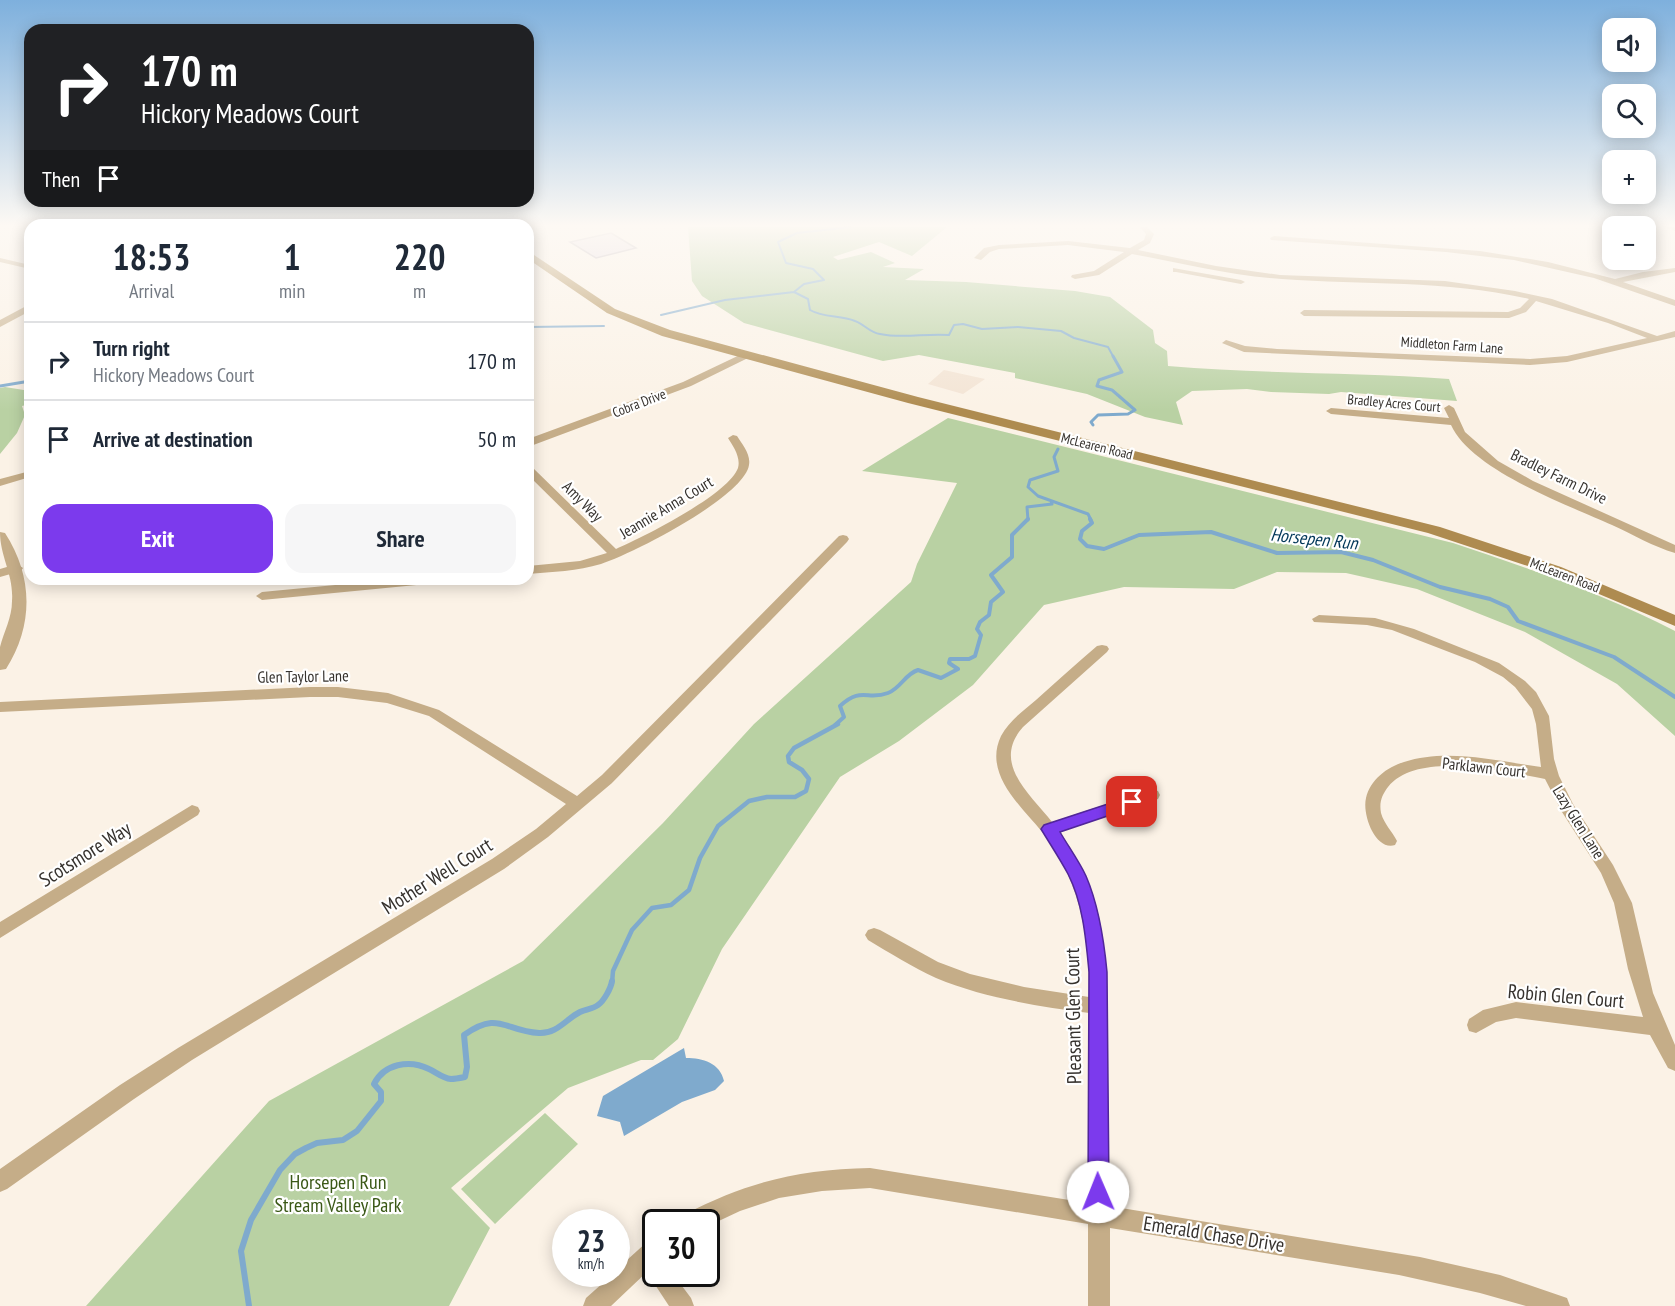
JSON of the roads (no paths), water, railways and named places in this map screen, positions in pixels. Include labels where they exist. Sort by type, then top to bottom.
[{"type":"main road","name":"McLearen Road","points":[[576,288],[626,318],[666,333],[932,405],[1434,530],[1555,570],[1675,621]]},
{"type":"street","points":[[1474,288],[1534,298],[1579,310],[1655,338]]},
{"type":"street","points":[[1635,288],[1675,303]]},
{"type":"street","points":[[1304,313],[1509,315],[1523,309],[1534,298]]},
{"type":"street","points":[[0,324],[24,310]]},
{"type":"street","name":"Middleton Farm Lane","points":[[1226,343],[1244,349],[1277,352],[1530,363],[1567,359],[1675,334]]},
{"type":"street","name":"Cobra Drive","points":[[534,441],[687,384],[746,354]]},
{"type":"street","name":"Bradley Farm Drive","points":[[1449,408],[1460,432],[1482,454],[1513,475],[1674,548]]},
{"type":"street","name":"Bradley Acres Court","points":[[1331,411],[1454,422]]},
{"type":"street","name":"Jeannie Anna Court","points":[[534,569],[578,565],[615,555],[640,543],[734,483],[740,475],[744,460],[733,438]]},
{"type":"street","points":[[0,483],[24,476]]},
{"type":"street","name":"Amy Way","points":[[534,476],[615,555]]},
{"type":"street","points":[[0,536],[23,566],[18,620],[0,665]]},
{"type":"street","name":"Mother Well Court","points":[[0,1182],[185,1054],[498,864],[578,804],[607,779],[843,539]]},
{"type":"street","points":[[0,573],[23,566]]},
{"type":"street","points":[[262,596],[375,585]]},
{"type":"street","name":"Lazy Glen Lane","points":[[1319,619],[1367,621],[1398,628],[1482,660],[1512,677],[1532,697],[1543,719],[1546,759],[1550,774],[1560,795],[1613,879],[1623,904],[1644,993],[1657,1027],[1675,1062]]},
{"type":"street","name":"Pleasant Glen Court","points":[[1099,1306],[1096,948],[1086,897],[1066,854],[1050,829],[1013,786],[1006,773],[1004,747],[1016,726],[1102,649]]},
{"type":"street","name":"Glen Taylor Lane","points":[[0,707],[310,692],[355,693],[388,698],[412,704],[451,722],[578,804]]},
{"type":"street","name":"Parklawn Court","points":[[1389,842],[1377,824],[1373,802],[1381,782],[1391,773],[1403,767],[1419,762],[1452,761],[1550,774]]},
{"type":"street","points":[[1050,829],[1152,795]]},
{"type":"street","name":"Scotsmore Way","points":[[0,931],[192,811]]},
{"type":"street","points":[[874,935],[950,975],[987,988],[1024,996],[1097,1006]]},
{"type":"street","name":"Robin Glen Court","points":[[1476,1025],[1484,1017],[1498,1012],[1516,1011],[1657,1027]]},
{"type":"street","name":"Emerald Chase Drive","points":[[718,1209],[754,1194],[790,1184],[833,1178],[886,1180],[1479,1280],[1527,1293],[1559,1306]]},
{"type":"street","points":[[594,1306],[642,1271]]},
{"type":"street","points":[[670,1287],[683,1306]]},
{"type":"water","points":[[684,1048],[686,1058],[710,1063],[719,1070],[724,1081],[715,1090],[682,1102],[624,1136],[620,1122],[597,1116],[603,1096]]},
{"type":"waterway","name":"Horsepen Run","points":[[794,292],[799,288]]},
{"type":"waterway","points":[[661,315],[725,300],[794,292]]},
{"type":"waterway","name":"Horsepen Run","points":[[794,292],[808,299],[810,310],[858,322],[876,333],[906,336],[949,335],[954,325],[963,324],[982,329],[1018,327],[1061,331],[1074,338],[1108,347],[1114,358]]},
{"type":"waterway","points":[[534,327],[604,326]]},
{"type":"waterway","name":"Horsepen Run","points":[[1093,425],[1091,422],[1098,415],[1128,414],[1135,410],[1112,390],[1097,386],[1099,380],[1122,372],[1113,356]]},
{"type":"waterway","points":[[0,386],[24,382]]},
{"type":"waterway","name":"Horsepen Run","points":[[1058,449],[1054,457],[1058,471],[1030,480],[1028,487],[1038,496],[1088,514],[1091,520]]},
{"type":"waterway","points":[[1028,519],[1027,507],[1052,504],[1051,501]]},
{"type":"waterway","points":[[835,725],[844,717],[840,706],[854,697],[888,693],[918,670],[941,678],[958,669],[949,663],[950,659],[969,659],[975,656],[981,635],[977,629],[980,622],[989,615],[991,602],[1003,592],[991,575],[1012,557],[1012,535],[1028,519]]},
{"type":"waterway","name":"Horsepen Run","points":[[1090,519],[1092,523],[1082,531],[1080,539],[1087,546],[1104,549],[1139,535],[1211,532],[1277,553],[1341,552],[1373,560],[1440,587],[1490,599],[1508,607],[1518,621],[1614,657],[1675,697]]},
{"type":"waterway","points":[[612,983],[613,971],[632,930],[652,908],[671,905],[689,890],[700,858],[718,826],[749,801],[767,797],[795,797],[806,791],[809,779],[802,770],[789,762],[788,756],[794,748],[838,724]]},
{"type":"waterway","points":[[249,1306],[241,1251],[251,1220],[280,1170],[295,1154],[317,1143],[343,1140],[357,1131],[381,1101],[381,1092],[374,1084],[378,1077],[391,1068],[405,1064],[421,1066],[448,1078],[465,1077],[467,1067],[464,1035],[476,1028],[494,1023],[539,1033],[551,1031],[580,1012],[603,1001],[612,981]]},
{"type":"park label","name":"Horsepen Run Stream Valley Park","points":[[338,1194]]}]
